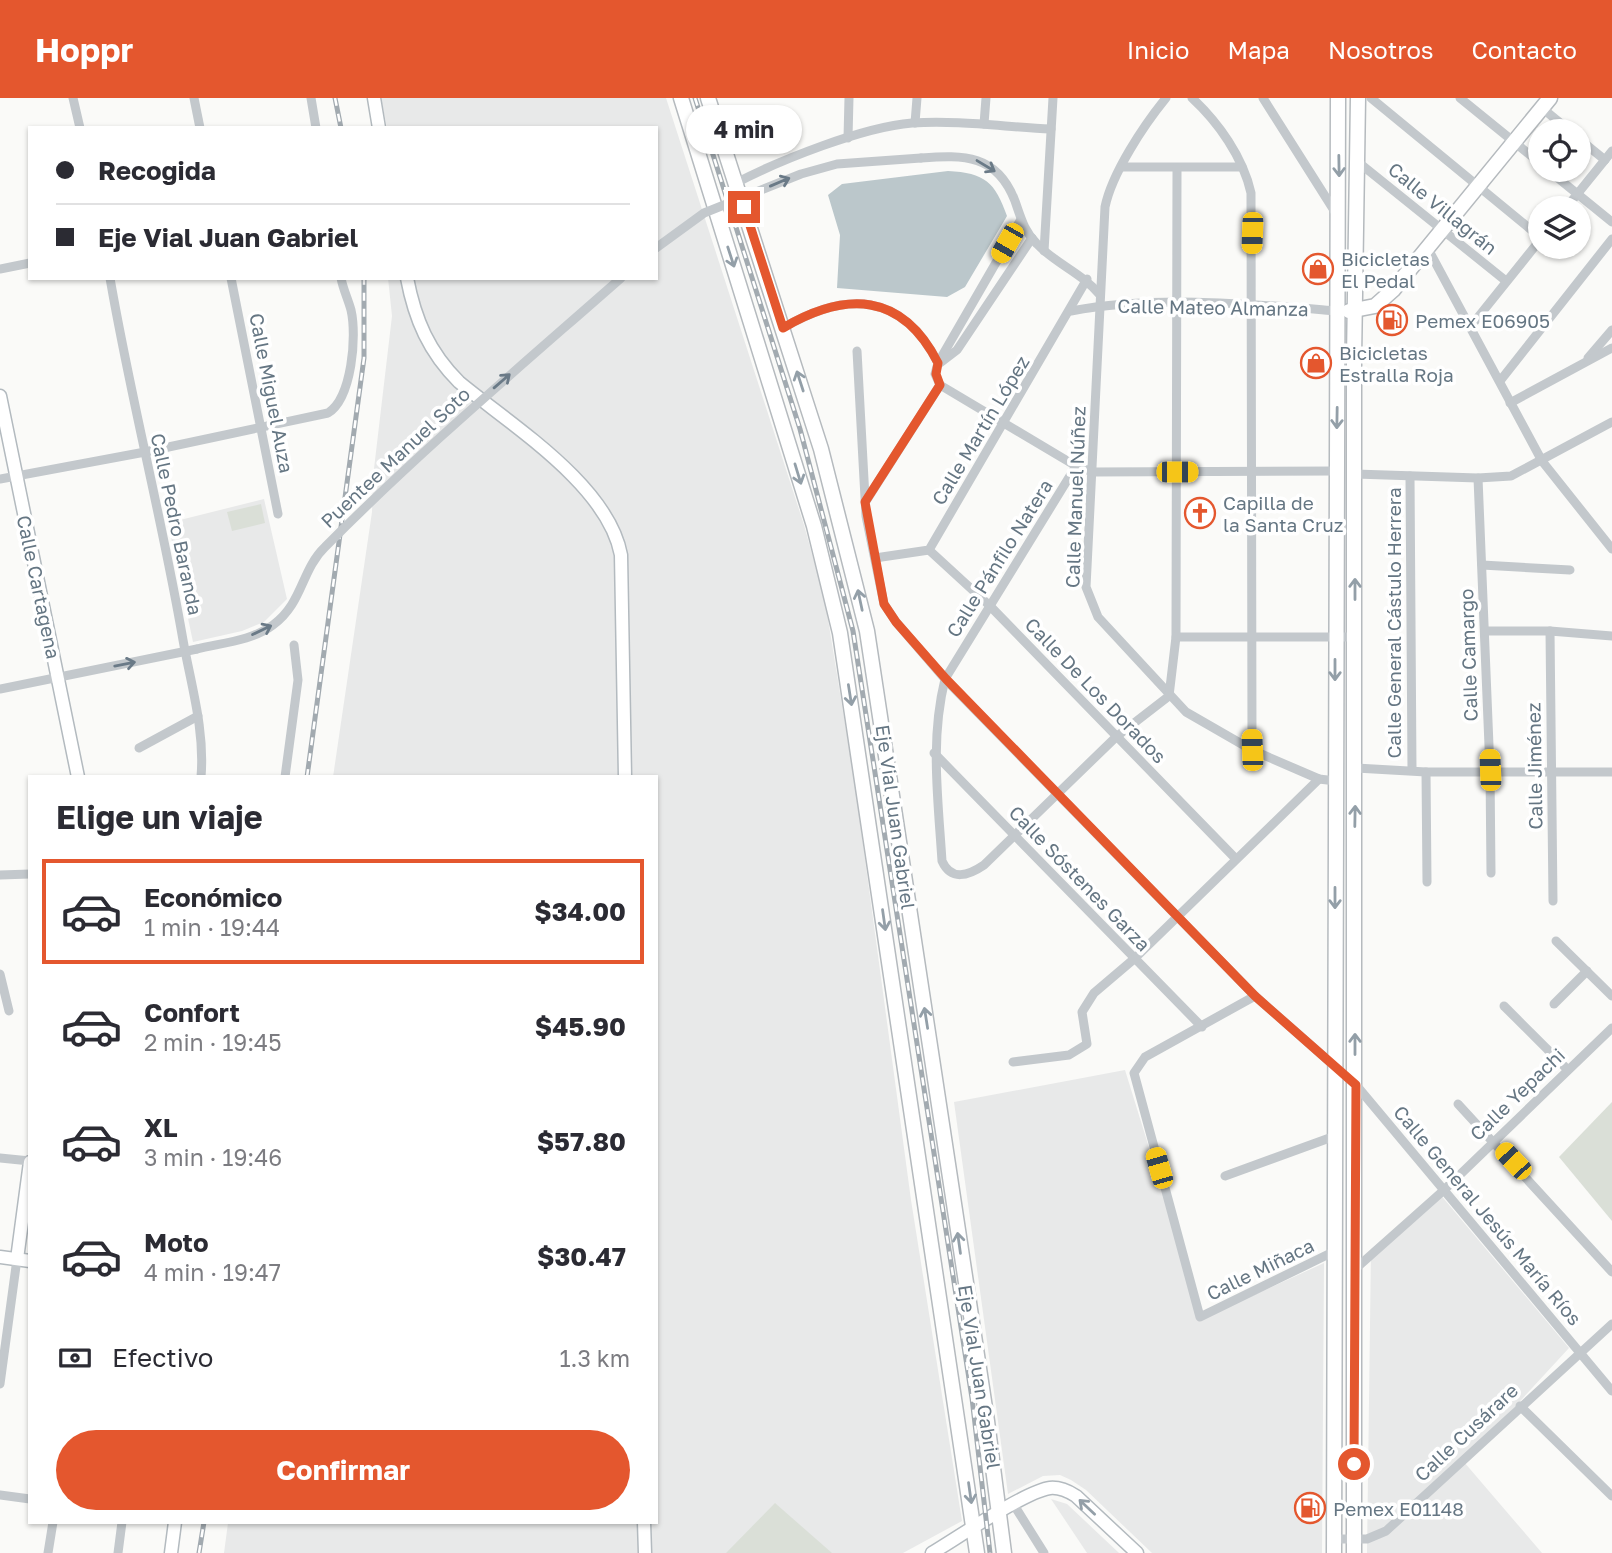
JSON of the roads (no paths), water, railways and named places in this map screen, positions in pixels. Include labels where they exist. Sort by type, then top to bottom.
[{"type":"main road","name":"Eje Vial Juan Gabriel","points":[[681,98],[814,526],[840,633],[977,1553]]},
{"type":"main road","name":"Eje Vial Juan Gabriel","points":[[708,98],[783,328],[844,528],[867,631],[1004,1553]]},
{"type":"main road","points":[[1334,1546],[1335,637],[1340,220],[1338,98]]},
{"type":"main road","points":[[1354,1546],[1358,98]]},
{"type":"main road","points":[[1356,312],[1375,306],[1385,298],[1546,101]]},
{"type":"main road","name":"Calle Mateo Almanza","points":[[1337,311],[1356,312]]},
{"type":"street","points":[[73,98],[79,126]]},
{"type":"street","points":[[194,98],[200,126]]},
{"type":"street","points":[[311,98],[316,126]]},
{"type":"street","points":[[374,98],[379,126]]},
{"type":"street","points":[[848,138],[849,98]]},
{"type":"street","points":[[915,123],[917,98]]},
{"type":"street","points":[[984,124],[986,98]]},
{"type":"street","points":[[1044,251],[1052,98]]},
{"type":"street","name":"Calle Manuel Núñez","points":[[1166,98],[1123,167],[1104,207],[1086,587],[1098,617],[1169,696],[1201,723],[1252,750],[1319,779],[1336,781]]},
{"type":"street","points":[[1192,98],[1213,121],[1242,167],[1248,179],[1251,203],[1252,750]]},
{"type":"street","points":[[1263,98],[1340,220]]},
{"type":"street","points":[[1371,98],[1528,228]]},
{"type":"street","points":[[1460,98],[1528,153]]},
{"type":"street","points":[[1546,101],[1560,119]]},
{"type":"street","points":[[736,183],[760,170],[848,138],[915,123],[1051,129]]},
{"type":"street","points":[[1591,149],[1605,160]]},
{"type":"street","points":[[1577,194],[1612,151]]},
{"type":"street","name":"Calle Mateo Almanza","points":[[658,247],[704,213],[801,174],[837,164],[921,158],[970,158],[991,167],[1006,182],[1020,221],[1031,238],[1044,251],[1087,279],[1100,295]]},
{"type":"street","name":"Calle Villagrán","points":[[1358,162],[1506,281]]},
{"type":"street","points":[[1123,167],[1242,167]]},
{"type":"street","points":[[1015,836],[1116,737],[1169,696],[1176,637],[1177,167]]},
{"type":"street","points":[[1562,182],[1612,222]]},
{"type":"street","points":[[1020,221],[938,363],[936,374],[940,385],[1076,466],[1093,472],[1336,471]]},
{"type":"street","points":[[938,363],[957,350],[1031,238]]},
{"type":"street","points":[[1500,381],[1612,239]]},
{"type":"street","points":[[1427,247],[1542,461],[1612,549]]},
{"type":"street","points":[[1471,326],[1528,253]]},
{"type":"street","points":[[0,269],[28,263]]},
{"type":"street","name":"Calle Martín López","points":[[929,550],[1071,311],[1087,279]]},
{"type":"street","name":"Calle Pedro Baranda","points":[[110,280],[145,453],[160,512],[198,716],[201,775]]},
{"type":"street","name":"Calle Miguel Auza","points":[[231,280],[278,514]]},
{"type":"street","points":[[0,479],[145,453],[317,416],[336,408],[346,393],[353,332],[351,310],[342,280]]},
{"type":"street","points":[[408,280],[424,337],[442,365],[458,382],[575,478],[608,517],[621,555],[625,775]]},
{"type":"street","name":"Puentee Manuel Soto","points":[[0,689],[185,652],[258,634],[274,625],[293,605],[315,559],[327,544],[480,401],[619,280]]},
{"type":"street","points":[[783,328],[824,307],[862,302],[880,306],[917,330],[938,363]]},
{"type":"street","name":"Calle Mateo Almanza","points":[[1071,311],[1101,306],[1250,304],[1337,311]]},
{"type":"street","points":[[1584,362],[1612,330]]},
{"type":"street","points":[[1510,403],[1612,348]]},
{"type":"street","name":"Calle General Jesús María Ríos","points":[[857,351],[865,502],[889,613],[946,679],[1255,996],[1356,1085],[1612,1391]]},
{"type":"street","points":[[865,502],[940,385]]},
{"type":"street","name":"Calle Cartagena","points":[[0,396],[78,775]]},
{"type":"street","points":[[1355,474],[1478,478],[1511,475],[1612,422]]},
{"type":"street","name":"Calle Pánfilo Natera","points":[[1015,836],[975,872],[956,875],[949,873],[942,861],[934,753],[937,712],[946,679],[1076,466]]},
{"type":"street","name":"Calle General Cástulo Herrera","points":[[1410,476],[1412,770]]},
{"type":"street","name":"Calle Camargo","points":[[1478,478],[1492,873]]},
{"type":"street","points":[[875,558],[929,550]]},
{"type":"street","name":"Calle De Los Dorados","points":[[929,550],[990,606],[1236,858]]},
{"type":"street","points":[[1482,565],[1570,570]]},
{"type":"street","points":[[1485,631],[1612,635]]},
{"type":"street","name":"Calle Jiménez","points":[[1550,631],[1553,901]]},
{"type":"street","points":[[1176,637],[1355,637]]},
{"type":"street","points":[[285,775],[298,680],[294,645]]},
{"type":"street","points":[[138,748],[198,716]]},
{"type":"street","name":"Calle Sóstenes Garza","points":[[934,753],[1202,1027]]},
{"type":"street","points":[[1356,768],[1426,772],[1612,772]]},
{"type":"street","name":"Calle General Cástulo Herrera","points":[[1426,772],[1427,882]]},
{"type":"street","points":[[1013,1062],[1069,1055],[1087,1044],[1082,1012],[1086,1003],[1319,779]]},
{"type":"street","points":[[0,875],[28,874]]},
{"type":"street","points":[[1556,942],[1612,996]]},
{"type":"street","points":[[1554,1004],[1587,971]]},
{"type":"street","points":[[0,974],[9,1011]]},
{"type":"street","points":[[1202,1027],[1255,996]]},
{"type":"street","points":[[1504,1006],[1567,1069]]},
{"type":"street","name":"Calle Miñaca","points":[[1202,1027],[1145,1057],[1137,1065],[1134,1078],[1200,1317],[1335,1251]]},
{"type":"street","name":"Calle Yepachi","points":[[1354,1270],[1444,1190],[1612,1028]]},
{"type":"street","points":[[1458,1104],[1612,1272]]},
{"type":"street","points":[[1225,1176],[1335,1136]]},
{"type":"street","points":[[0,1158],[28,1161]]},
{"type":"street","points":[[0,1384],[24,1260],[28,1194]]},
{"type":"street","points":[[0,1257],[24,1260]]},
{"type":"street","name":"Calle Cusárare","points":[[1334,1546],[1354,1546],[1386,1531],[1612,1324]]},
{"type":"street","points":[[1520,1406],[1612,1496]]},
{"type":"street","points":[[932,1553],[1041,1490],[1064,1489],[1076,1496],[1137,1553]]},
{"type":"street","points":[[0,1495],[28,1499]]},
{"type":"street","points":[[1014,1505],[1044,1553]]},
{"type":"street","points":[[48,1553],[53,1524]]},
{"type":"street","points":[[118,1553],[122,1524]]},
{"type":"street","points":[[171,1553],[175,1524]]},
{"type":"street","points":[[644,1524],[645,1553]]},
{"type":"railway","points":[[335,98],[341,126]]},
{"type":"railway","points":[[695,98],[800,429],[853,631],[972,1398],[990,1553]]},
{"type":"railway","points":[[307,775],[364,358],[364,280]]},
{"type":"railway","points":[[199,1553],[204,1524]]},
{"type":"place","name":"Bicicletas El Pedal","points":[[1318,269]]},
{"type":"place","name":"Pemex E06905","points":[[1392,320]]},
{"type":"place","name":"Bicicletas Estralla Roja","points":[[1316,363]]},
{"type":"place","name":"Capilla de la Santa Cruz","points":[[1200,513]]},
{"type":"place","name":"Pemex E01148","points":[[1310,1508]]}]
